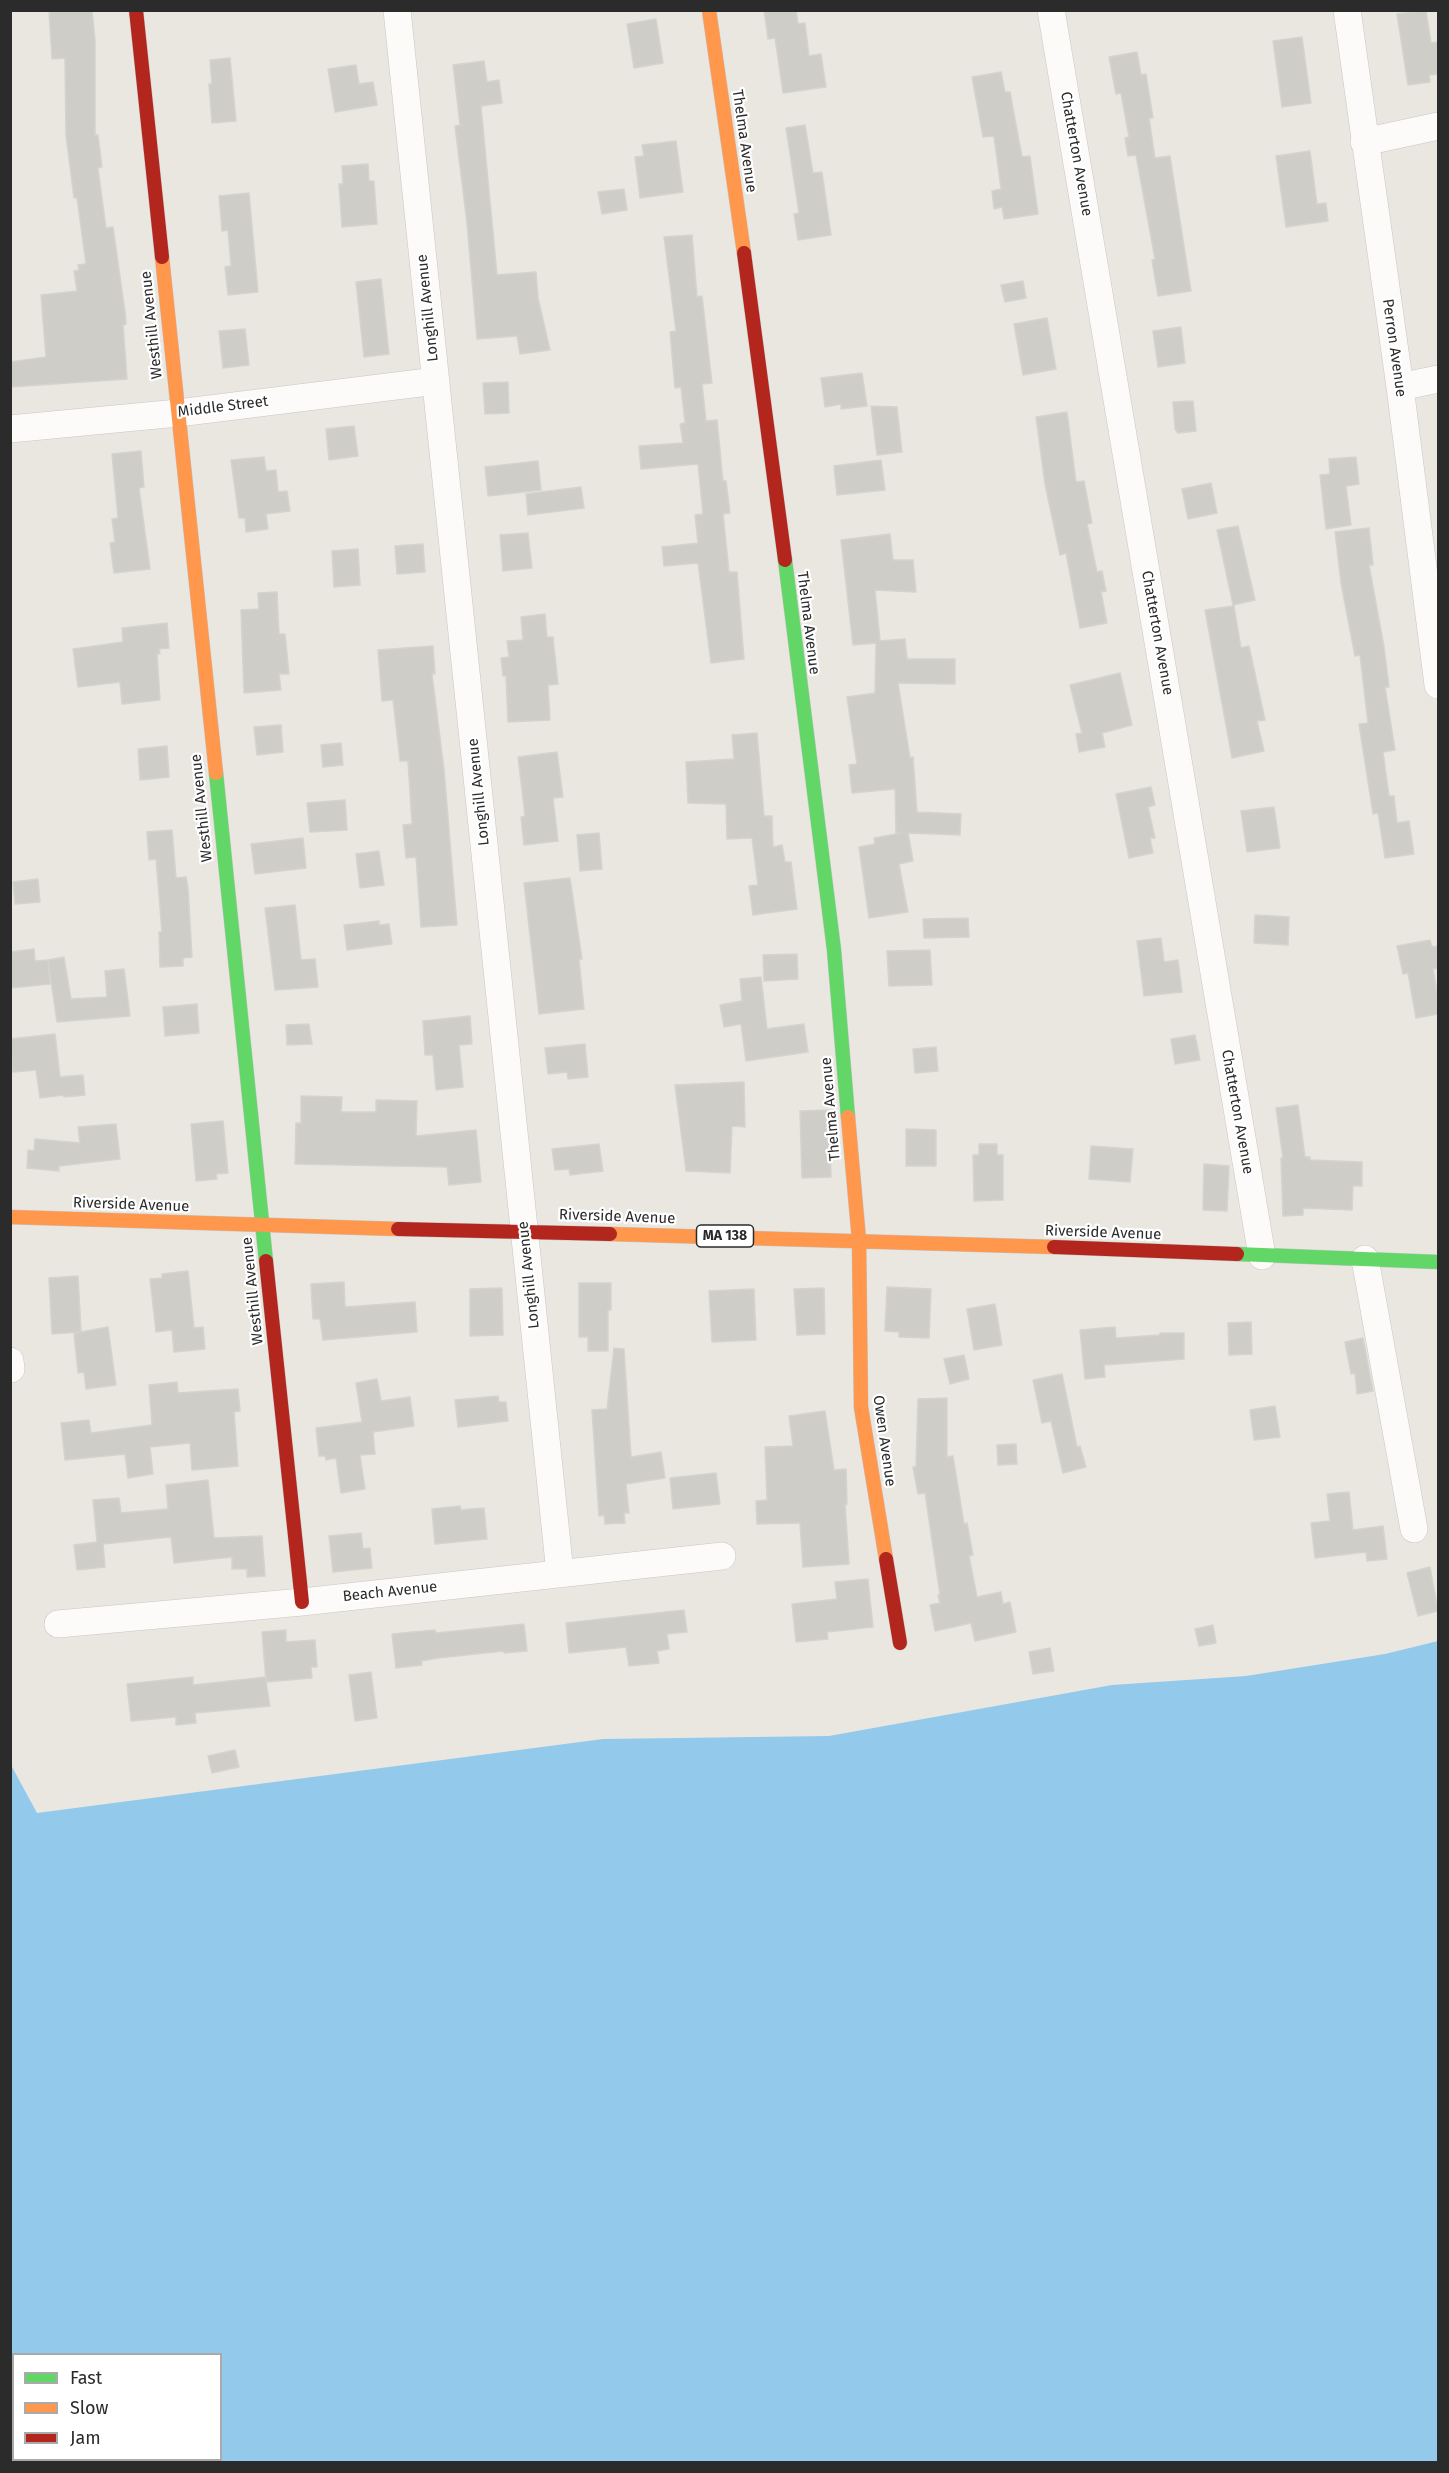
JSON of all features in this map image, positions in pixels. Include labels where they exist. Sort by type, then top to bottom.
[{"type":"street","name":"Westhill Avenue","points":[[136,10],[302,1602]]},
{"type":"street","name":"Longhill Avenue","points":[[397,10],[560,1573]]},
{"type":"street","name":"Thelma Avenue","points":[[709,10],[763,387],[834,950],[859,1240]]},
{"type":"street","name":"Chatterton Avenue","points":[[1052,10],[1262,1256]]},
{"type":"street","name":"Perron Avenue","points":[[1347,10],[1436,637],[1438,685]]},
{"type":"street","points":[[1364,142],[1438,126]]},
{"type":"street","points":[[1400,387],[1438,379]]},
{"type":"street","name":"Middle Street","points":[[10,429],[178,413],[436,381]]},
{"type":"street","name":"Riverside Avenue","points":[[10,1217],[263,1226],[859,1240],[1438,1262]]},
{"type":"street","name":"Owen Avenue","points":[[859,1240],[861,1407],[900,1643]]},
{"type":"street","points":[[1365,1259],[1414,1529]]},
{"type":"street","name":"Beach Avenue","points":[[58,1624],[302,1602],[722,1556]]},
{"type":"water","points":[[1438,1641],[1438,2462],[11,2462],[11,1765],[37,1813],[603,1739],[829,1736],[1112,1685],[1246,1676],[1385,1654]]},
{"type":"building","points":[[49,10],[92,10],[95,40],[95,135],[98,135],[102,167],[98,168],[106,228],[113,227],[125,312],[126,324],[123,325],[127,379],[10,387],[10,362],[46,357],[41,295],[77,291],[74,271],[79,270],[78,265],[86,264],[66,135],[65,58],[52,59]]},
{"type":"building","points":[[764,10],[796,10],[798,24],[805,23],[809,56],[821,54],[826,87],[783,93],[775,38],[768,39]]},
{"type":"building","points":[[1426,10],[1431,43],[1438,42],[1438,74],[1429,75],[1430,82],[1408,85],[1397,14]]},
{"type":"building","points":[[656,19],[663,63],[634,68],[627,24]]},
{"type":"building","points":[[1302,37],[1311,103],[1282,107],[1273,41]]},
{"type":"building","points":[[1137,52],[1141,75],[1146,74],[1153,118],[1149,118],[1155,158],[1170,156],[1191,291],[1158,296],[1152,260],[1155,259],[1136,155],[1128,156],[1125,138],[1129,137],[1121,93],[1116,94],[1109,57]]},
{"type":"building","points":[[230,58],[236,121],[212,123],[210,60]]},
{"type":"building","points":[[484,61],[487,82],[499,80],[502,103],[481,106],[497,275],[536,272],[538,298],[550,350],[520,354],[517,336],[477,339],[467,223],[455,126],[460,125],[453,65]]},
{"type":"building","points":[[356,65],[359,84],[373,82],[377,105],[335,112],[328,69]]},
{"type":"building","points":[[1001,72],[1005,92],[1010,92],[1022,157],[1030,156],[1038,214],[1004,219],[1002,207],[994,209],[992,191],[1001,189],[994,136],[983,137],[972,77]]},
{"type":"building","points":[[805,125],[813,173],[822,172],[831,235],[798,240],[794,214],[799,213],[786,128]]},
{"type":"building","points":[[676,141],[683,192],[640,198],[635,157],[644,156],[642,145]]},
{"type":"building","points":[[1310,151],[1317,204],[1326,203],[1328,221],[1286,227],[1276,156]]},
{"type":"building","points":[[368,164],[369,181],[374,181],[377,224],[342,227],[339,184],[343,184],[342,166]]},
{"type":"building","points":[[624,189],[627,210],[602,214],[598,192]]},
{"type":"building","points":[[249,193],[258,292],[228,295],[225,267],[231,266],[228,230],[222,231],[219,196]]},
{"type":"building","points":[[692,235],[697,297],[702,296],[712,383],[702,384],[706,421],[717,420],[723,481],[726,481],[730,513],[723,514],[729,572],[737,572],[744,659],[711,663],[698,563],[664,566],[662,547],[698,543],[695,515],[703,514],[698,464],[641,469],[639,446],[683,443],[680,424],[685,423],[681,387],[675,388],[670,332],[676,331],[664,237]]},
{"type":"building","points":[[381,279],[389,354],[364,357],[356,282]]},
{"type":"building","points":[[1023,281],[1026,298],[1005,302],[1001,285]]},
{"type":"building","points":[[1047,318],[1056,369],[1023,375],[1014,324]]},
{"type":"building","points":[[1181,327],[1185,363],[1158,367],[1153,331]]},
{"type":"building","points":[[245,329],[249,365],[223,368],[219,331]]},
{"type":"building","points":[[862,373],[867,406],[841,409],[841,404],[825,407],[821,378]]},
{"type":"building","points":[[508,382],[509,413],[485,414],[483,383]]},
{"type":"building","points":[[1193,401],[1196,431],[1178,433],[1175,429],[1173,402]]},
{"type":"building","points":[[871,406],[897,407],[902,452],[877,455]]},
{"type":"building","points":[[1067,412],[1076,482],[1084,481],[1092,523],[1087,524],[1097,572],[1102,571],[1106,591],[1101,592],[1107,623],[1080,628],[1066,553],[1060,555],[1045,484],[1036,417]]},
{"type":"building","points":[[354,426],[358,456],[329,460],[326,429]]},
{"type":"building","points":[[141,451],[144,487],[139,488],[150,569],[114,573],[110,543],[115,542],[112,519],[118,518],[112,454]]},
{"type":"building","points":[[264,457],[266,471],[276,470],[278,492],[287,491],[290,511],[266,514],[268,529],[246,532],[245,518],[239,518],[231,460]]},
{"type":"building","points":[[1356,457],[1359,484],[1346,486],[1351,525],[1326,529],[1320,475],[1330,474],[1329,459]]},
{"type":"building","points":[[881,460],[885,490],[837,495],[834,466]]},
{"type":"building","points":[[538,461],[541,490],[488,496],[485,467]]},
{"type":"building","points":[[1211,483],[1217,513],[1188,519],[1182,489]]},
{"type":"building","points":[[581,487],[584,508],[528,515],[526,494]]},
{"type":"building","points":[[1238,526],[1255,600],[1233,605],[1217,530]]},
{"type":"building","points":[[1369,528],[1373,565],[1369,565],[1384,647],[1389,687],[1385,687],[1395,750],[1383,752],[1389,796],[1394,796],[1397,823],[1409,821],[1414,854],[1385,858],[1378,813],[1373,814],[1359,724],[1368,723],[1360,655],[1355,656],[1341,583],[1335,532]]},
{"type":"building","points":[[528,533],[532,568],[503,571],[500,535]]},
{"type":"building","points":[[890,534],[893,560],[913,560],[916,592],[875,590],[880,641],[905,639],[907,659],[955,659],[955,684],[898,683],[910,758],[913,757],[917,812],[961,814],[960,835],[908,833],[913,861],[899,864],[908,912],[869,918],[859,847],[875,844],[874,838],[902,833],[896,833],[895,789],[852,793],[849,765],[857,764],[847,697],[875,693],[876,643],[853,645],[841,540]]},
{"type":"building","points":[[423,544],[425,572],[397,574],[395,546]]},
{"type":"building","points":[[358,549],[360,585],[334,587],[332,551]]},
{"type":"building","points":[[277,592],[279,634],[285,634],[289,674],[279,674],[281,690],[244,693],[241,610],[259,609],[258,593]]},
{"type":"building","points":[[1234,606],[1241,648],[1249,646],[1265,720],[1257,721],[1264,751],[1232,758],[1205,610]]},
{"type":"building","points":[[545,614],[547,637],[553,637],[558,684],[548,685],[550,720],[508,722],[506,676],[503,676],[501,658],[509,657],[507,641],[523,640],[521,617]]},
{"type":"building","points":[[167,623],[169,648],[159,649],[160,654],[157,654],[160,700],[122,704],[120,682],[78,687],[73,649],[123,642],[122,628]]},
{"type":"building","points":[[433,646],[435,674],[432,674],[444,770],[457,925],[421,927],[416,857],[406,858],[403,825],[412,824],[408,761],[400,761],[393,700],[382,701],[378,650]]},
{"type":"building","points":[[1120,673],[1132,725],[1102,733],[1105,747],[1079,752],[1076,734],[1082,733],[1070,685]]},
{"type":"building","points":[[281,725],[283,752],[257,755],[254,727]]},
{"type":"building","points":[[757,733],[764,816],[772,816],[773,847],[782,845],[785,862],[791,862],[797,909],[753,915],[749,886],[758,885],[752,838],[727,839],[726,804],[688,803],[686,762],[734,759],[732,735]]},
{"type":"building","points":[[341,743],[343,765],[323,767],[321,745]]},
{"type":"building","points":[[167,746],[169,777],[140,780],[138,749]]},
{"type":"building","points":[[557,752],[563,797],[553,798],[558,841],[524,845],[521,817],[525,816],[518,757]]},
{"type":"building","points":[[1151,787],[1155,805],[1148,807],[1155,838],[1150,838],[1153,853],[1129,858],[1116,794]]},
{"type":"building","points":[[345,800],[347,830],[310,832],[307,803]]},
{"type":"building","points":[[1274,807],[1280,848],[1247,852],[1241,811]]},
{"type":"building","points":[[172,830],[176,878],[186,877],[188,888],[192,957],[183,958],[183,966],[160,967],[159,932],[162,932],[156,859],[149,860],[147,832]]},
{"type":"building","points":[[599,833],[602,869],[580,871],[577,835]]},
{"type":"building","points":[[303,838],[306,868],[255,874],[251,844]]},
{"type":"building","points":[[379,851],[384,885],[360,888],[356,854]]},
{"type":"building","points":[[570,878],[582,959],[579,959],[584,1009],[539,1014],[524,883]]},
{"type":"building","points":[[38,879],[40,902],[15,904],[13,882]]},
{"type":"building","points":[[295,905],[301,960],[315,959],[318,987],[275,990],[265,908]]},
{"type":"building","points":[[1255,915],[1289,917],[1288,945],[1254,943]]},
{"type":"building","points":[[968,918],[969,937],[924,938],[923,919]]},
{"type":"building","points":[[379,921],[379,925],[389,924],[392,944],[347,950],[344,925]]},
{"type":"building","points":[[1161,938],[1164,962],[1178,960],[1182,992],[1144,996],[1137,941]]},
{"type":"building","points":[[1430,940],[1432,947],[1438,946],[1438,968],[1433,969],[1438,1014],[1416,1018],[1408,973],[1403,974],[1397,946]]},
{"type":"building","points":[[34,949],[35,961],[48,960],[50,984],[10,988],[10,952]]},
{"type":"building","points":[[930,950],[932,985],[889,986],[887,951]]},
{"type":"building","points":[[797,954],[798,979],[764,981],[763,955]]},
{"type":"building","points":[[64,957],[71,999],[107,997],[105,971],[124,969],[130,1016],[57,1022],[48,960]]},
{"type":"building","points":[[761,977],[767,1029],[804,1024],[808,1052],[746,1061],[741,1024],[724,1027],[720,1005],[742,1001],[740,979]]},
{"type":"building","points":[[197,1004],[199,1033],[165,1036],[163,1007]]},
{"type":"building","points":[[470,1016],[472,1044],[459,1045],[463,1087],[436,1090],[433,1055],[425,1055],[423,1021]]},
{"type":"building","points":[[309,1024],[312,1044],[287,1045],[286,1025]]},
{"type":"building","points":[[55,1034],[60,1077],[83,1075],[85,1095],[40,1098],[36,1070],[13,1072],[10,1039]]},
{"type":"building","points":[[1195,1035],[1200,1060],[1175,1064],[1171,1039]]},
{"type":"building","points":[[585,1044],[588,1077],[568,1079],[567,1072],[548,1074],[545,1048]]},
{"type":"building","points":[[936,1047],[938,1071],[915,1073],[913,1049]]},
{"type":"building","points":[[744,1082],[745,1127],[732,1126],[730,1173],[686,1171],[675,1085]]},
{"type":"building","points":[[301,1096],[342,1097],[341,1112],[376,1112],[376,1100],[417,1101],[416,1136],[476,1130],[481,1182],[449,1185],[447,1167],[295,1164],[296,1123],[301,1123]]},
{"type":"building","points":[[1298,1105],[1305,1157],[1310,1157],[1310,1160],[1362,1162],[1362,1186],[1353,1186],[1352,1210],[1303,1208],[1303,1215],[1283,1216],[1281,1158],[1283,1158],[1276,1108]]},
{"type":"building","points":[[829,1110],[831,1177],[802,1178],[800,1111]]},
{"type":"building","points":[[223,1121],[228,1173],[216,1174],[217,1179],[196,1181],[191,1124]]},
{"type":"building","points":[[116,1124],[120,1159],[59,1166],[59,1171],[27,1168],[28,1150],[34,1151],[35,1139],[80,1143],[78,1127]]},
{"type":"building","points":[[906,1129],[936,1130],[936,1166],[906,1166]]},
{"type":"building","points":[[599,1144],[603,1171],[570,1175],[569,1169],[555,1170],[552,1149]]},
{"type":"building","points":[[979,1144],[997,1144],[997,1155],[1003,1155],[1003,1200],[974,1201],[973,1155],[979,1155]]},
{"type":"building","points":[[1091,1146],[1133,1149],[1130,1182],[1089,1179]]},
{"type":"building","points":[[1204,1164],[1229,1166],[1227,1211],[1203,1210]]},
{"type":"building","points":[[188,1271],[194,1328],[203,1327],[205,1349],[174,1352],[172,1330],[156,1332],[150,1279],[162,1278],[162,1274]]},
{"type":"building","points":[[78,1276],[81,1332],[108,1327],[116,1385],[86,1389],[84,1372],[78,1373],[74,1333],[79,1332],[52,1334],[49,1278]]},
{"type":"building","points":[[344,1282],[345,1307],[415,1302],[417,1332],[323,1340],[320,1319],[313,1319],[311,1284]]},
{"type":"building","points":[[579,1283],[611,1283],[611,1310],[608,1310],[608,1351],[588,1351],[588,1337],[579,1337]]},
{"type":"building","points":[[887,1287],[931,1289],[929,1338],[899,1337],[899,1332],[885,1331]]},
{"type":"building","points":[[502,1288],[503,1335],[470,1336],[470,1289]]},
{"type":"building","points":[[824,1288],[825,1334],[797,1335],[794,1289]]},
{"type":"building","points":[[754,1289],[756,1340],[712,1342],[709,1291]]},
{"type":"building","points":[[995,1304],[1002,1345],[974,1350],[967,1309]]},
{"type":"building","points":[[1251,1322],[1252,1354],[1229,1355],[1228,1323]]},
{"type":"building","points":[[1115,1327],[1116,1338],[1184,1333],[1184,1359],[1104,1365],[1105,1377],[1085,1379],[1080,1330]]},
{"type":"building","points":[[1363,1338],[1373,1391],[1357,1394],[1355,1373],[1351,1374],[1345,1342]]},
{"type":"building","points":[[614,1348],[624,1349],[631,1457],[661,1452],[665,1478],[626,1484],[629,1513],[624,1513],[625,1523],[605,1524],[604,1515],[599,1516],[592,1410],[607,1409]]},
{"type":"building","points":[[964,1355],[969,1379],[950,1384],[944,1359]]},
{"type":"building","points":[[1062,1374],[1077,1447],[1080,1446],[1086,1467],[1063,1473],[1051,1421],[1042,1423],[1033,1380]]},
{"type":"building","points":[[377,1379],[381,1401],[410,1397],[414,1426],[373,1432],[375,1454],[360,1455],[365,1489],[341,1493],[336,1458],[326,1460],[325,1456],[319,1456],[316,1428],[362,1422],[356,1383]]},
{"type":"building","points":[[177,1382],[178,1393],[238,1389],[240,1411],[234,1412],[238,1466],[192,1470],[190,1443],[150,1447],[153,1474],[128,1478],[125,1454],[65,1460],[61,1423],[89,1420],[91,1433],[152,1425],[149,1385]]},
{"type":"building","points":[[498,1396],[499,1402],[506,1402],[508,1421],[458,1427],[455,1400]]},
{"type":"building","points":[[947,1398],[947,1457],[953,1456],[964,1524],[967,1523],[973,1555],[969,1556],[977,1597],[1001,1592],[1003,1604],[1010,1602],[1016,1632],[975,1641],[971,1623],[935,1631],[930,1605],[940,1603],[938,1595],[940,1595],[925,1493],[918,1494],[913,1467],[916,1467],[918,1399]]},
{"type":"building","points":[[1275,1406],[1280,1437],[1254,1440],[1250,1410]]},
{"type":"building","points":[[825,1411],[834,1470],[846,1469],[847,1504],[845,1504],[849,1564],[803,1567],[800,1523],[757,1524],[756,1501],[767,1500],[765,1447],[793,1446],[789,1416]]},
{"type":"building","points":[[1016,1444],[1017,1464],[998,1465],[997,1445]]},
{"type":"building","points":[[716,1473],[720,1504],[673,1509],[670,1478]]},
{"type":"building","points":[[208,1480],[214,1538],[262,1536],[265,1576],[247,1577],[247,1569],[232,1569],[232,1557],[174,1563],[171,1537],[103,1544],[105,1567],[77,1570],[74,1545],[97,1542],[93,1500],[119,1498],[121,1513],[168,1509],[166,1485]]},
{"type":"building","points":[[1349,1492],[1353,1530],[1383,1526],[1387,1559],[1367,1561],[1366,1552],[1315,1558],[1311,1523],[1330,1521],[1327,1494]]},
{"type":"building","points":[[460,1506],[461,1510],[484,1508],[487,1539],[435,1544],[432,1509]]},
{"type":"building","points":[[361,1533],[363,1549],[370,1548],[372,1568],[333,1572],[329,1536]]},
{"type":"building","points":[[1430,1567],[1438,1611],[1418,1616],[1407,1573]]},
{"type":"building","points":[[868,1579],[873,1627],[827,1632],[828,1639],[796,1642],[792,1604],[837,1599],[835,1582]]},
{"type":"building","points":[[684,1610],[687,1632],[667,1634],[669,1649],[657,1651],[659,1663],[629,1666],[626,1647],[569,1653],[566,1623]]},
{"type":"building","points":[[524,1624],[527,1651],[504,1653],[504,1651],[438,1658],[421,1661],[422,1665],[396,1668],[392,1634],[435,1630],[436,1633]]},
{"type":"building","points":[[1213,1625],[1216,1643],[1199,1646],[1195,1629]]},
{"type":"building","points":[[286,1630],[286,1642],[315,1640],[317,1667],[311,1667],[312,1678],[266,1682],[270,1706],[195,1713],[196,1723],[176,1725],[176,1717],[131,1721],[127,1684],[193,1677],[193,1685],[266,1677],[262,1632]]},
{"type":"building","points":[[1050,1648],[1054,1671],[1033,1674],[1029,1652]]},
{"type":"building","points":[[371,1672],[377,1718],[355,1721],[349,1675]]},
{"type":"building","points":[[235,1750],[239,1767],[212,1773],[208,1756]]},
{"type":"traffic: fast","points":[[785,560],[834,950],[848,1117]]},
{"type":"traffic: fast","points":[[216,773],[266,1261]]},
{"type":"traffic: fast","points":[[1237,1254],[1438,1262]]},
{"type":"traffic: slow","points":[[709,10],[744,253]]},
{"type":"traffic: slow","points":[[162,257],[216,773]]},
{"type":"traffic: slow","points":[[848,1117],[859,1240],[861,1407],[886,1559]]},
{"type":"traffic: slow","points":[[10,1217],[398,1229]]},
{"type":"traffic: slow","points":[[610,1234],[1054,1247]]},
{"type":"traffic: jam","points":[[136,10],[162,257]]},
{"type":"traffic: jam","points":[[744,253],[785,560]]},
{"type":"traffic: jam","points":[[398,1229],[610,1234]]},
{"type":"traffic: jam","points":[[1054,1247],[1237,1254]]},
{"type":"traffic: jam","points":[[266,1261],[302,1602]]},
{"type":"traffic: jam","points":[[886,1559],[900,1643]]}]
